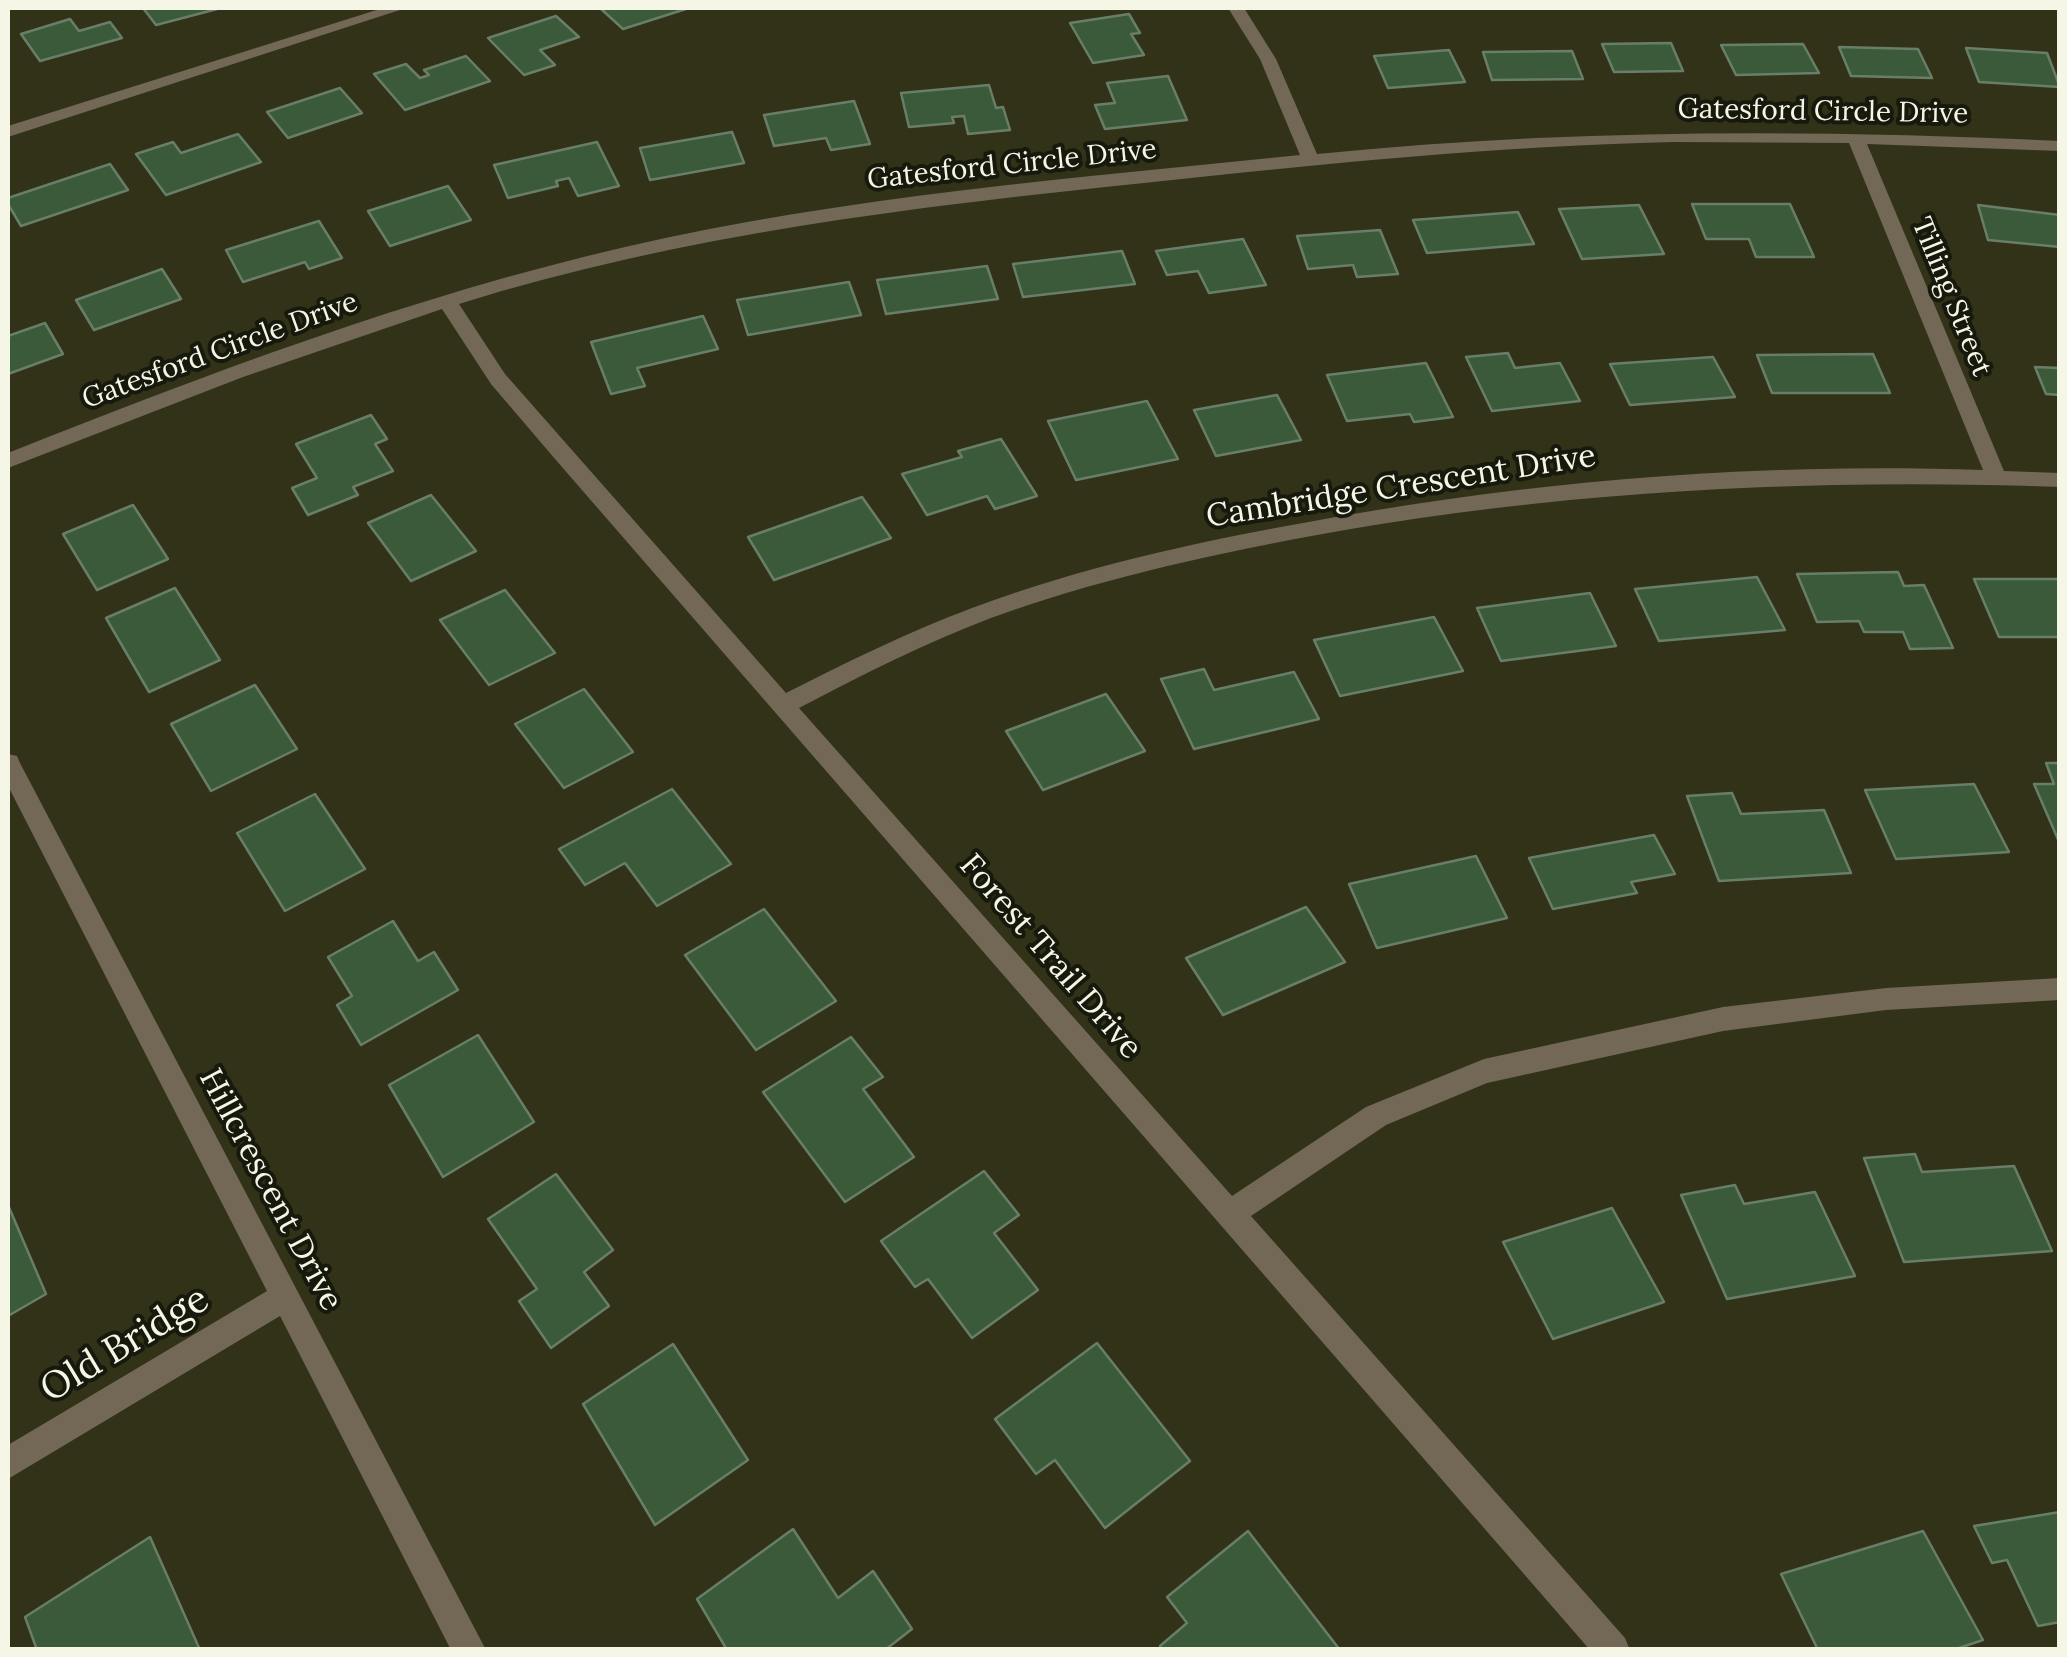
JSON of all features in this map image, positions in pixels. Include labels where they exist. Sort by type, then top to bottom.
[{"type":"street","points":[[8,132],[398,8]]},
{"type":"street","points":[[1236,8],[1268,59],[1311,160]]},
{"type":"street","name":"Gatesford Circle Drive","points":[[8,460],[228,374],[447,301],[627,252],[806,218],[1010,190],[1546,141],[1856,138],[2060,146]]},
{"type":"street","name":"Tilling Street","points":[[1856,138],[1996,477]]},
{"type":"street","name":"Forest Trail Drive","points":[[447,301],[498,379],[1612,1650]]},
{"type":"street","name":"Cambridge Crescent Drive","points":[[782,706],[876,658],[984,612],[1129,567],[1330,524],[1486,501],[1641,485],[1748,479],[2060,480]]},
{"type":"street","name":"Hillcrescent Drive","points":[[8,762],[469,1650]]},
{"type":"street","points":[[1230,1214],[1376,1116],[1484,1071],[1723,1019],[1886,999],[2060,989]]},
{"type":"street","name":"Old Bridge","points":[[8,1463],[285,1296]]},
{"type":"building","points":[[143,8],[221,8],[156,25]]},
{"type":"building","points":[[600,8],[689,8],[623,29]]},
{"type":"building","points":[[1129,14],[1140,33],[1131,34],[1144,55],[1093,63],[1070,23]]},
{"type":"building","points":[[556,16],[579,37],[540,50],[555,65],[524,75],[488,38]]},
{"type":"building","points":[[70,19],[79,31],[110,22],[122,38],[40,61],[21,34]]},
{"type":"building","points":[[1671,43],[1683,71],[1614,72],[1602,44]]},
{"type":"building","points":[[1803,44],[1819,73],[1736,75],[1721,45]]},
{"type":"building","points":[[1839,47],[1918,49],[1932,78],[1851,76]]},
{"type":"building","points":[[1966,48],[2047,53],[2060,87],[1979,82]]},
{"type":"building","points":[[1449,50],[1465,82],[1388,88],[1374,56]]},
{"type":"building","points":[[1572,51],[1583,79],[1492,80],[1483,52]]},
{"type":"building","points":[[466,56],[490,81],[405,110],[374,74],[406,64],[420,78],[429,75],[424,70]]},
{"type":"building","points":[[1168,76],[1187,120],[1105,129],[1095,105],[1115,103],[1107,83]]},
{"type":"building","points":[[989,85],[996,108],[1003,107],[1010,130],[968,134],[964,116],[952,117],[954,123],[909,127],[901,93]]},
{"type":"building","points":[[340,88],[362,113],[288,138],[267,112]]},
{"type":"building","points":[[854,101],[870,144],[831,150],[826,138],[774,146],[764,115]]},
{"type":"building","points":[[732,132],[744,163],[650,180],[640,148]]},
{"type":"building","points":[[238,134],[261,162],[166,195],[136,154],[173,142],[181,153]]},
{"type":"building","points":[[597,142],[619,186],[578,196],[569,178],[556,181],[558,186],[508,198],[494,165]]},
{"type":"building","points":[[110,164],[128,190],[21,226],[8,204],[8,198]]},
{"type":"building","points":[[448,186],[471,220],[390,246],[368,211]]},
{"type":"building","points":[[1692,204],[1790,204],[1814,257],[1756,257],[1749,239],[1706,239]]},
{"type":"building","points":[[1639,205],[1664,254],[1582,259],[1559,209]]},
{"type":"building","points":[[1978,205],[2060,215],[2060,247],[1988,240]]},
{"type":"building","points":[[1518,212],[1534,244],[1427,253],[1413,220]]},
{"type":"building","points":[[319,221],[342,258],[309,269],[305,262],[243,282],[226,250]]},
{"type":"building","points":[[1380,230],[1398,274],[1357,277],[1353,265],[1308,269],[1297,236]]},
{"type":"building","points":[[1243,239],[1266,285],[1209,293],[1198,271],[1167,275],[1156,251]]},
{"type":"building","points":[[1122,251],[1135,284],[1023,297],[1013,264]]},
{"type":"building","points":[[987,266],[998,299],[886,314],[877,280]]},
{"type":"building","points":[[162,269],[181,299],[94,330],[76,300]]},
{"type":"building","points":[[849,282],[861,315],[748,335],[737,300]]},
{"type":"building","points":[[703,316],[718,349],[637,368],[645,386],[611,394],[591,342]]},
{"type":"building","points":[[45,323],[63,354],[8,374],[8,336]]},
{"type":"building","points":[[1508,353],[1515,368],[1560,363],[1580,401],[1492,411],[1466,357]]},
{"type":"building","points":[[1873,354],[1890,393],[1772,393],[1757,355]]},
{"type":"building","points":[[1713,357],[1735,397],[1630,405],[1610,364]]},
{"type":"building","points":[[1426,363],[1453,417],[1414,422],[1410,414],[1347,421],[1327,375]]},
{"type":"building","points":[[2035,367],[2060,368],[2060,395],[2046,394]]},
{"type":"building","points":[[1277,395],[1301,440],[1216,456],[1194,410]]},
{"type":"building","points":[[1147,401],[1178,459],[1076,480],[1048,421]]},
{"type":"building","points":[[371,415],[387,439],[375,444],[393,471],[353,487],[358,495],[308,515],[292,488],[317,478],[296,444]]},
{"type":"building","points":[[1001,439],[1037,496],[995,509],[987,496],[927,515],[902,474],[962,457],[958,451]]},
{"type":"building","points":[[431,495],[476,551],[411,581],[368,523]]},
{"type":"building","points":[[862,497],[891,538],[774,580],[748,537]]},
{"type":"building","points":[[133,505],[168,559],[97,590],[63,534]]},
{"type":"building","points":[[1898,572],[1904,586],[1924,585],[1953,648],[1910,649],[1903,632],[1864,632],[1859,621],[1817,622],[1797,574]]},
{"type":"building","points":[[1757,577],[1785,630],[1659,641],[1635,589]]},
{"type":"building","points":[[1974,579],[2060,579],[2060,637],[1999,637]]},
{"type":"building","points":[[175,588],[220,660],[149,692],[106,618]]},
{"type":"building","points":[[505,590],[555,653],[489,685],[440,620]]},
{"type":"building","points":[[1590,593],[1616,646],[1501,661],[1477,608]]},
{"type":"building","points":[[1434,617],[1463,671],[1340,696],[1314,640]]},
{"type":"building","points":[[1204,669],[1214,690],[1294,672],[1319,719],[1194,749],[1161,679]]},
{"type":"building","points":[[255,685],[297,749],[211,791],[171,724]]},
{"type":"building","points":[[584,689],[633,752],[564,788],[515,724]]},
{"type":"building","points":[[1106,694],[1145,751],[1043,790],[1006,731]]},
{"type":"building","points":[[2046,763],[2060,763],[2060,844],[2034,784],[2054,784]]},
{"type":"building","points":[[1974,784],[2009,852],[1896,859],[1865,790]]},
{"type":"building","points":[[672,789],[731,864],[657,906],[625,863],[585,885],[559,849]]},
{"type":"building","points":[[1732,793],[1741,814],[1824,810],[1851,873],[1719,881],[1687,796]]},
{"type":"building","points":[[315,794],[365,869],[285,911],[237,833]]},
{"type":"building","points":[[1654,835],[1675,874],[1631,882],[1637,893],[1553,909],[1529,858]]},
{"type":"building","points":[[1476,856],[1507,918],[1377,948],[1349,884]]},
{"type":"building","points":[[1306,907],[1345,962],[1223,1015],[1186,958]]},
{"type":"building","points":[[764,909],[836,1001],[756,1050],[685,955]]},
{"type":"building","points":[[393,921],[418,961],[434,952],[458,990],[361,1045],[337,1005],[352,996],[328,957]]},
{"type":"building","points":[[478,1035],[534,1122],[443,1177],[389,1085]]},
{"type":"building","points":[[851,1037],[883,1077],[863,1089],[914,1157],[845,1202],[763,1092]]},
{"type":"building","points":[[1915,1154],[1922,1172],[2014,1166],[2052,1251],[1904,1262],[1864,1158]]},
{"type":"building","points":[[984,1171],[1019,1215],[994,1233],[1038,1290],[972,1338],[928,1279],[915,1287],[881,1241]]},
{"type":"building","points":[[556,1174],[613,1250],[584,1272],[609,1306],[551,1348],[519,1301],[537,1289],[488,1219]]},
{"type":"building","points":[[1735,1185],[1744,1204],[1815,1192],[1855,1276],[1727,1299],[1681,1195]]},
{"type":"building","points":[[8,1205],[46,1294],[8,1316]]},
{"type":"building","points":[[1612,1208],[1664,1302],[1553,1339],[1503,1242]]},
{"type":"building","points":[[1097,1343],[1190,1461],[1105,1528],[1055,1460],[1036,1474],[995,1419]]},
{"type":"building","points":[[673,1344],[748,1460],[655,1525],[583,1404]]},
{"type":"building","points":[[2060,1512],[2060,1622],[2038,1626],[2007,1560],[1992,1563],[1974,1526]]},
{"type":"building","points":[[793,1529],[838,1598],[873,1571],[912,1629],[885,1650],[727,1650],[697,1599]]},
{"type":"building","points":[[1248,1531],[1340,1650],[1162,1650],[1160,1646],[1187,1623],[1167,1597]]},
{"type":"building","points":[[1923,1531],[1983,1640],[1953,1650],[1818,1650],[1781,1574]]},
{"type":"building","points":[[150,1537],[200,1650],[37,1650],[25,1617]]}]
